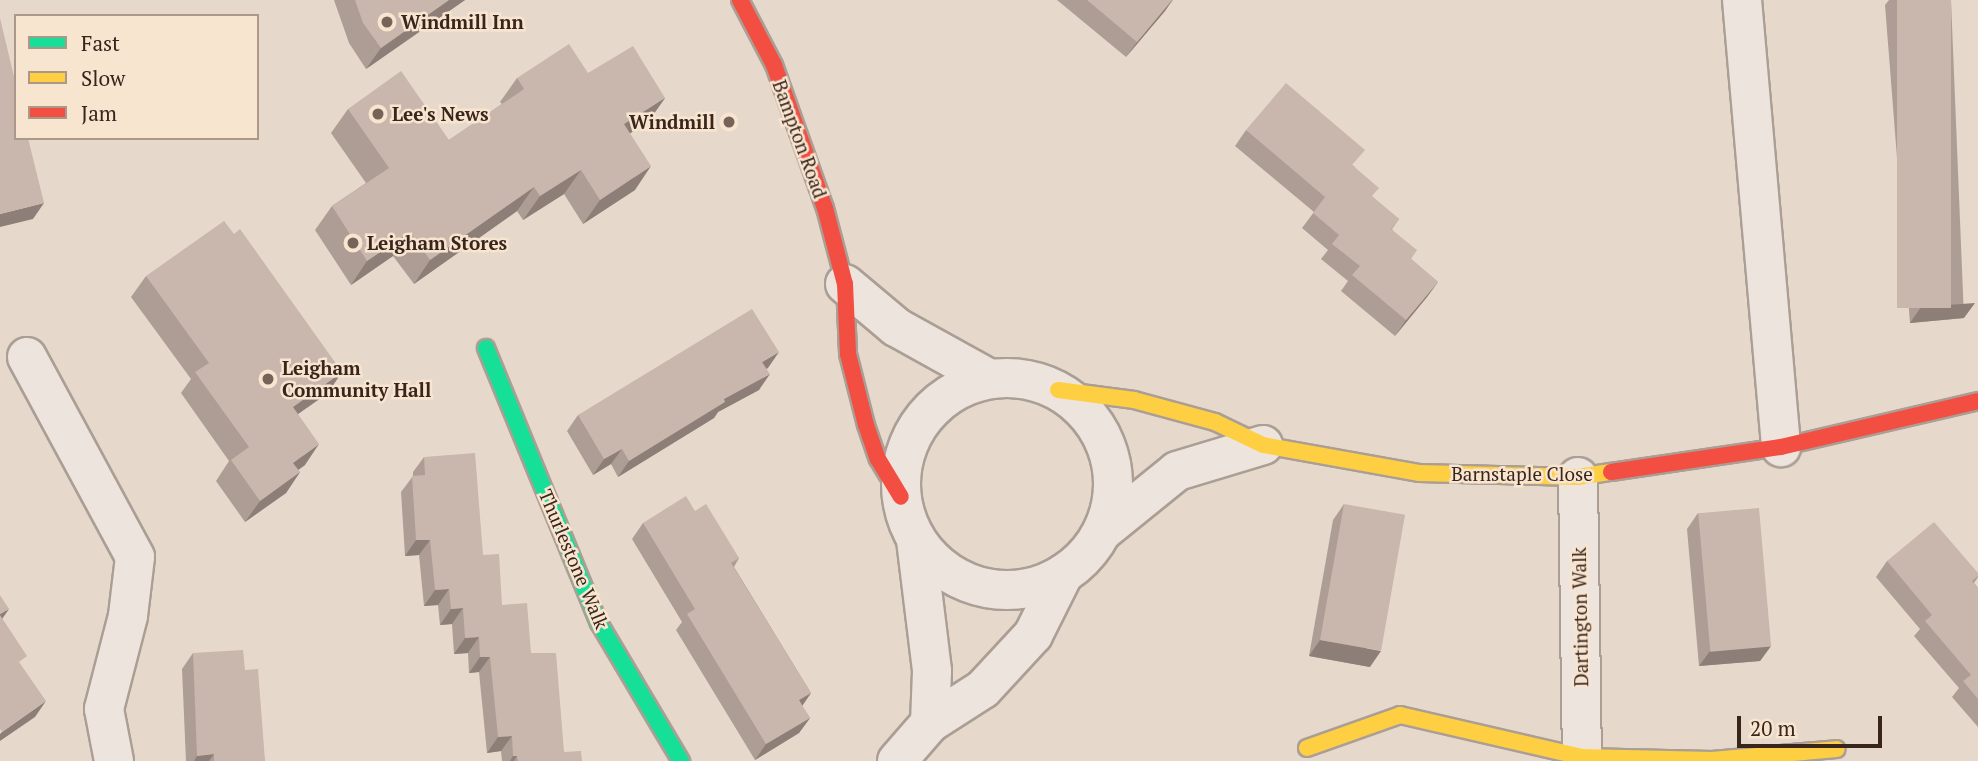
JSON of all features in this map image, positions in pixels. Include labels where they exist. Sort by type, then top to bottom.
[{"type":"street","name":"Bampton Road","points":[[740,0],[774,65],[825,208],[845,285],[848,354],[866,425],[878,459],[901,497],[906,519],[916,540],[945,571],[984,588],[1025,589],[1064,573],[1080,561],[1103,531],[1113,485],[1104,440],[1076,403],[1058,390],[1013,377],[990,379],[947,396],[930,411],[906,451],[901,497]]},
{"type":"street","points":[[1742,0],[1781,446]]},
{"type":"street","name":"Bampton Road","points":[[845,285],[896,327],[990,379]]},
{"type":"street","name":"Thurlestone Walk","points":[[486,348],[600,623],[681,761]]},
{"type":"street","points":[[27,357],[135,557],[128,616],[104,709],[114,761]]},
{"type":"street","name":"Barnstaple Close","points":[[1058,390],[1134,400],[1215,422],[1263,445],[1419,473],[1578,477],[1781,446],[1978,401]]},
{"type":"street","name":"Barnstaple Close","points":[[1103,531],[1177,471],[1263,445]]},
{"type":"street","name":"Dartington Walk","points":[[1578,477],[1582,757]]},
{"type":"street","points":[[916,540],[932,671],[930,723]]},
{"type":"street","points":[[897,761],[930,723],[983,689],[1033,635],[1064,573]]},
{"type":"street","points":[[1307,748],[1399,715],[1582,757],[1712,760],[1836,749]]},
{"type":"building","points":[[355,0],[449,0],[381,48],[363,23]]},
{"type":"building","points":[[1087,0],[1172,0],[1137,42]]},
{"type":"building","points":[[1897,0],[1951,0],[1951,308],[1897,308]]},
{"type":"building","points":[[0,18],[14,77],[14,140],[28,140],[44,203],[0,214]]},
{"type":"building","points":[[569,44],[588,73],[633,46],[665,98],[624,124],[651,166],[600,200],[581,170],[540,196],[534,187],[430,260],[410,232],[367,261],[332,206],[389,168],[348,109],[401,71],[449,140],[524,89],[517,78]]},
{"type":"building","points":[[1286,83],[1365,150],[1352,165],[1379,188],[1372,196],[1399,219],[1391,229],[1417,250],[1411,259],[1438,282],[1406,320],[1352,275],[1360,266],[1332,244],[1339,235],[1313,213],[1325,197],[1246,130]]},
{"type":"building","name":"Leigham Community Hall","points":[[224,221],[234,234],[240,229],[342,372],[293,407],[319,444],[293,463],[300,472],[260,501],[231,460],[249,447],[195,372],[209,363],[146,276]]},
{"type":"building","points":[[752,309],[779,352],[762,362],[770,374],[724,399],[725,402],[629,461],[622,449],[604,459],[578,415]]},
{"type":"building","points":[[475,453],[483,555],[499,554],[502,605],[527,603],[531,653],[556,653],[564,752],[581,751],[582,761],[518,761],[517,756],[513,756],[512,736],[498,737],[490,657],[480,657],[479,637],[465,638],[463,608],[451,609],[449,589],[435,590],[430,540],[416,540],[412,476],[425,475],[424,457]]},
{"type":"building","points":[[686,496],[695,511],[706,504],[739,558],[731,563],[811,693],[799,700],[810,718],[766,744],[687,614],[695,609],[643,523]]},
{"type":"building","points":[[1344,504],[1405,515],[1381,651],[1320,640]]},
{"type":"building","points":[[1759,508],[1771,646],[1710,652],[1698,513]]},
{"type":"building","points":[[1934,522],[1978,573],[1972,581],[1978,588],[1978,699],[1963,681],[1971,675],[1925,621],[1932,615],[1887,561]]},
{"type":"building","points":[[0,595],[9,609],[0,614]]},
{"type":"building","points":[[0,615],[27,656],[19,662],[46,701],[2,732],[0,729]]},
{"type":"building","points":[[243,650],[245,670],[258,669],[265,761],[214,761],[214,754],[197,756],[193,653]]},
{"type":"traffic: fast","points":[[486,348],[599,623],[681,761]]},
{"type":"traffic: slow","points":[[1058,390],[1134,400],[1215,422],[1263,445],[1419,473],[1578,477],[1611,472]]},
{"type":"traffic: slow","points":[[1307,748],[1400,715],[1582,757],[1712,760],[1837,749]]},
{"type":"traffic: jam","points":[[740,0],[774,65],[825,208],[845,284],[848,354],[866,425],[878,459],[901,497]]},
{"type":"traffic: jam","points":[[1611,472],[1781,447],[1978,401]]},
{"type":"place","name":"Windmill Inn","points":[[387,22]]},
{"type":"place","name":"Lee's News","points":[[378,114]]},
{"type":"place","name":"Windmill","points":[[729,122]]},
{"type":"place","name":"Leigham Stores","points":[[353,243]]},
{"type":"place","name":"Leigham Community Hall","points":[[268,379]]}]
